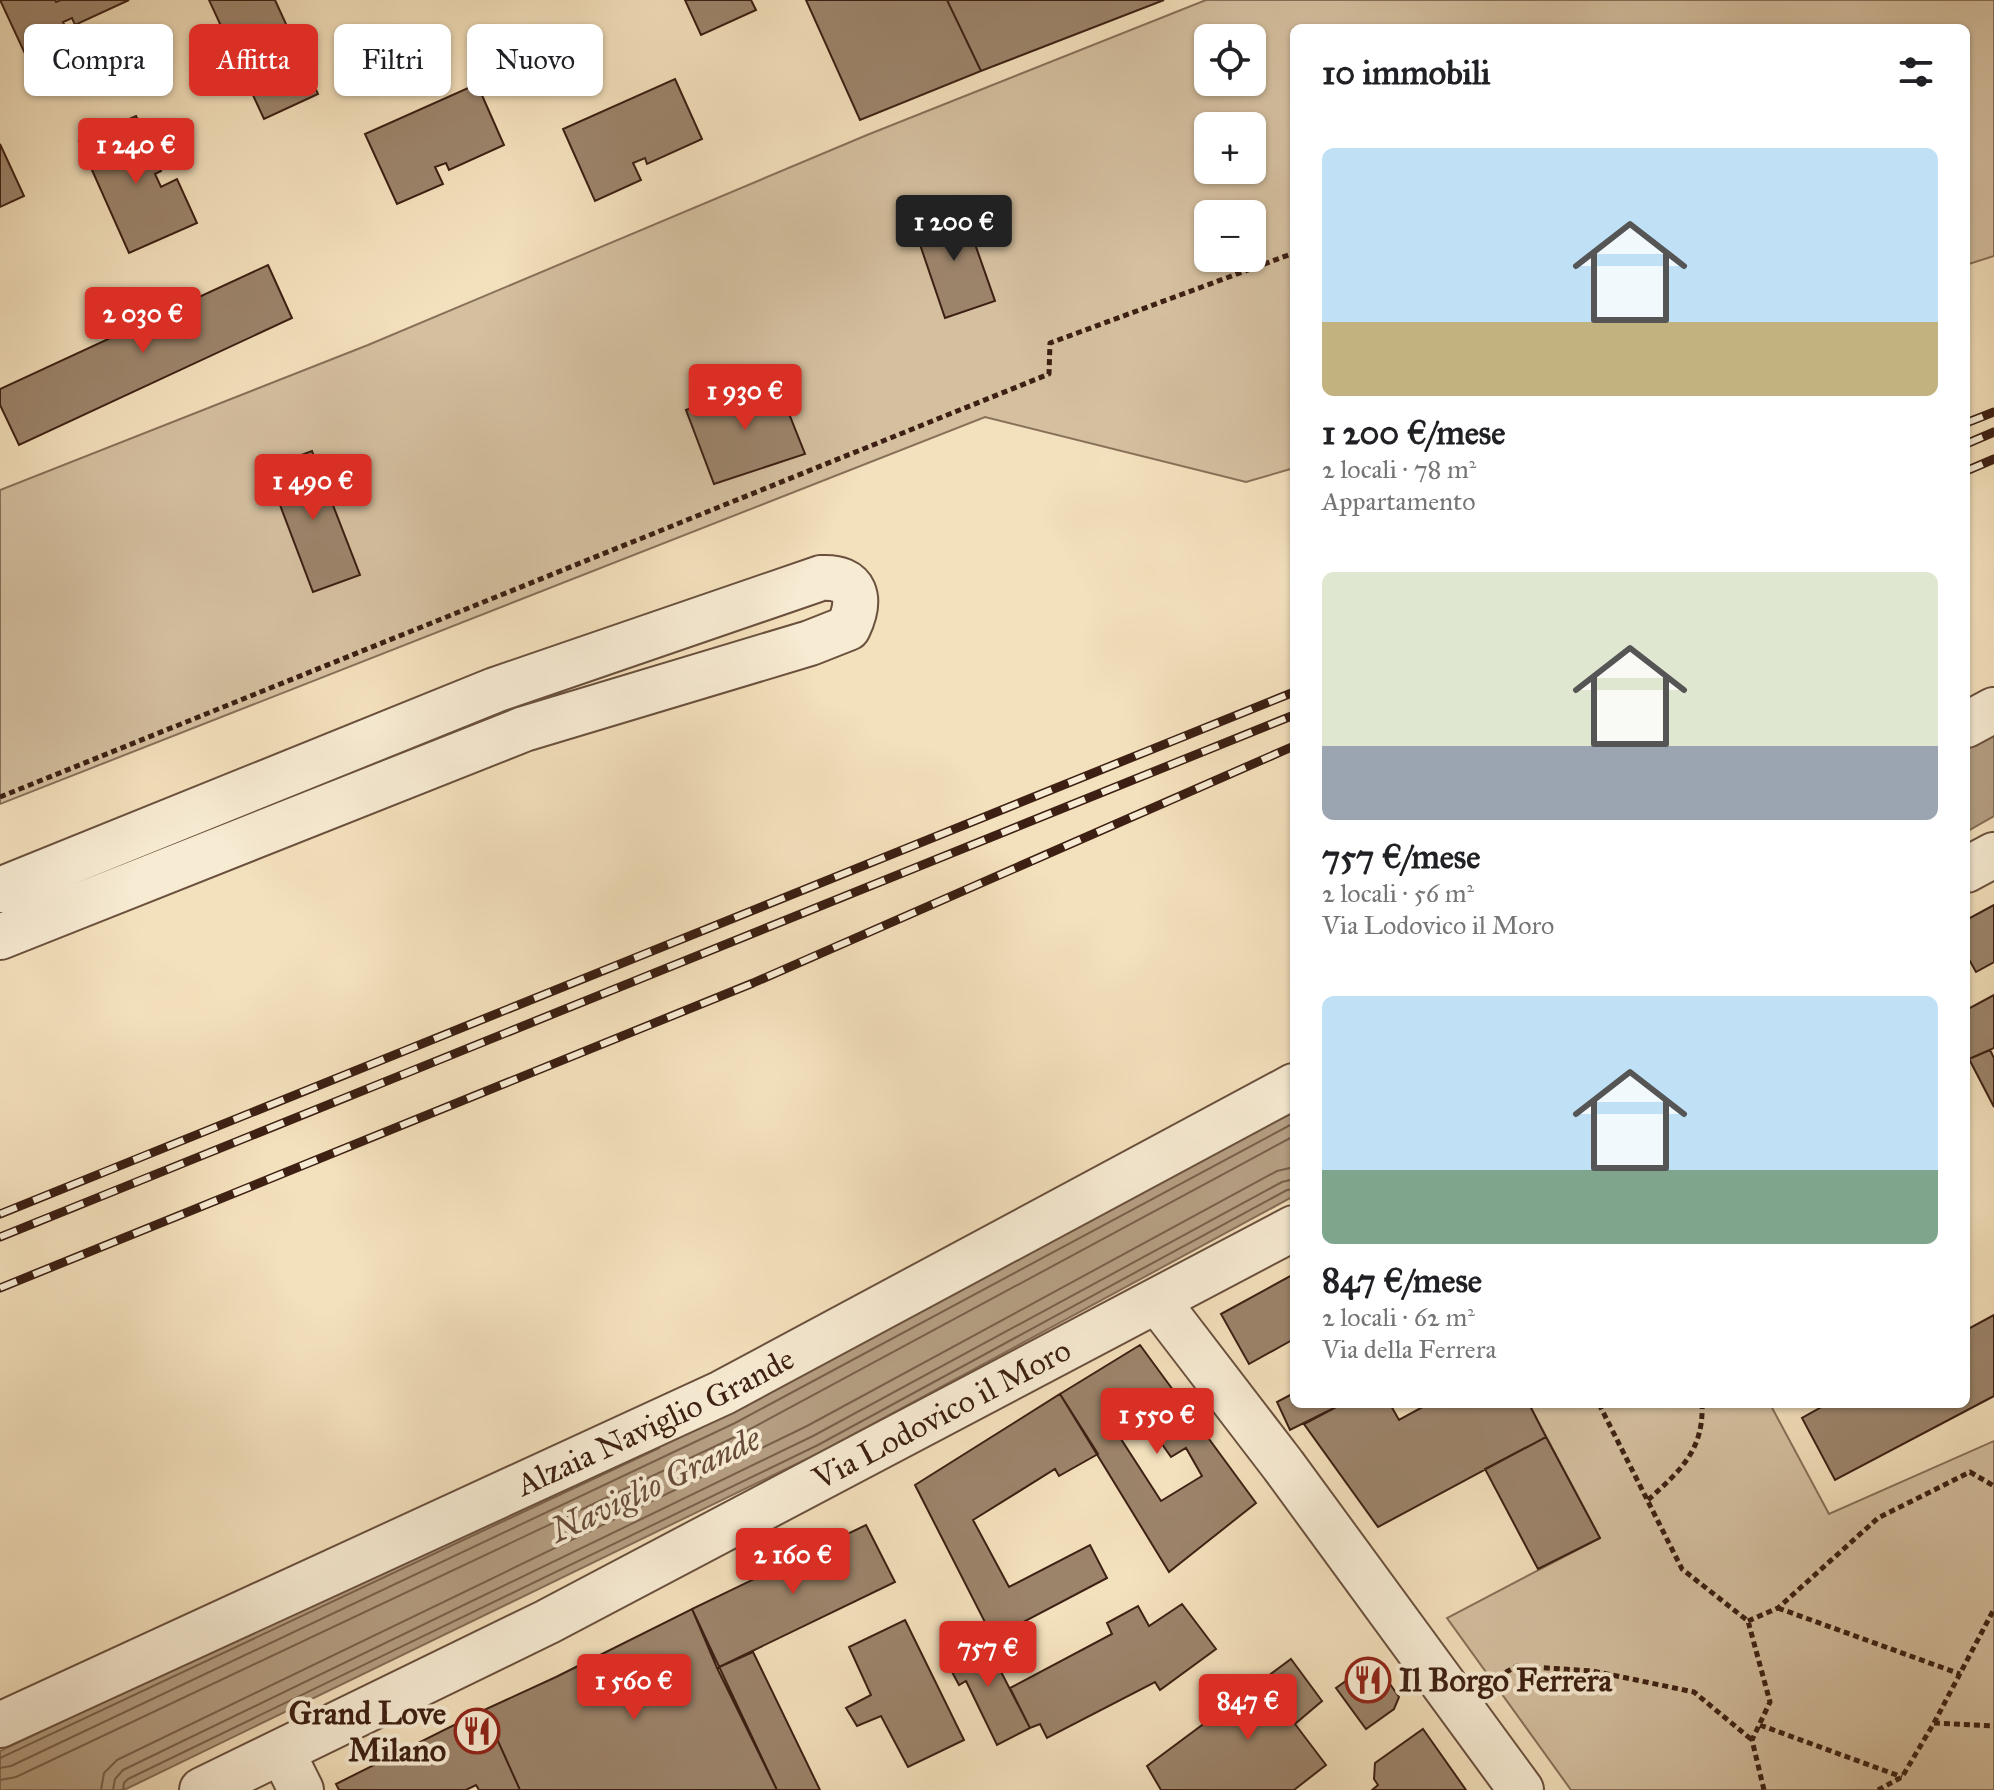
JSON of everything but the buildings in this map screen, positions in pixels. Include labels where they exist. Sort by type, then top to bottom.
[{"type":"street","points":[[0,890],[495,690],[821,578],[838,577],[850,585],[856,598],[856,612],[848,628],[810,643],[524,729],[0,937]]},
{"type":"street","points":[[1970,723],[1994,710]]},
{"type":"street","points":[[1970,868],[1994,855]]},
{"type":"street","name":"Alzaia Naviglio Grande","points":[[0,1725],[722,1393],[1290,1088]]},
{"type":"street","name":"Via Lodovico il Moro","points":[[202,1790],[292,1771],[547,1622],[1290,1230]]},
{"type":"street","points":[[1158,1302],[1273,1452],[1521,1790]]},
{"type":"path","points":[[0,797],[1049,374],[1050,343],[1290,254]]},
{"type":"path","points":[[1601,1408],[1682,1569],[1748,1621],[1770,1702],[1752,1740]]},
{"type":"path","points":[[1648,1500],[1692,1454],[1700,1431],[1702,1408]]},
{"type":"path","points":[[1748,1621],[1778,1608],[1878,1518],[1970,1472],[1994,1486]]},
{"type":"path","points":[[1778,1608],[1960,1674]]},
{"type":"path","points":[[1878,1790],[1902,1777],[1994,1609]]},
{"type":"path","points":[[1484,1685],[1517,1666],[1593,1671],[1694,1692],[1752,1740],[1764,1790]]},
{"type":"path","points":[[1934,1723],[1994,1726]]},
{"type":"path","points":[[1760,1724],[1902,1777]]},
{"type":"shaded area","points":[[1206,0],[1994,0],[1994,256],[1970,264],[1970,24],[1290,24],[1290,469],[1246,482],[985,417],[0,804],[0,490],[368,345],[867,135]]},
{"type":"shaded area","points":[[1531,1408],[1772,1408],[1829,1514],[1994,1441],[1994,1790],[1571,1790],[1447,1618],[1600,1538]]},
{"type":"water","points":[[1994,726],[1994,816],[1970,830],[1970,739]]},
{"type":"water","name":"Naviglio Grande","points":[[1290,1104],[1290,1198],[821,1452],[124,1790],[0,1790],[0,1751],[727,1407]]},
{"type":"railway","points":[[1970,421],[1994,412]]},
{"type":"railway","points":[[1970,442],[1994,432]]},
{"type":"railway","points":[[1970,469],[1994,459]]},
{"type":"railway","points":[[0,1214],[1290,694]]},
{"type":"railway","points":[[0,1237],[1290,717]]},
{"type":"railway","points":[[0,1288],[753,983],[1290,748]]},
{"type":"place","name":"Il Borgo Ferrera","points":[[1368,1680]]},
{"type":"place","name":"Grand Love Milano","points":[[477,1731]]}]
